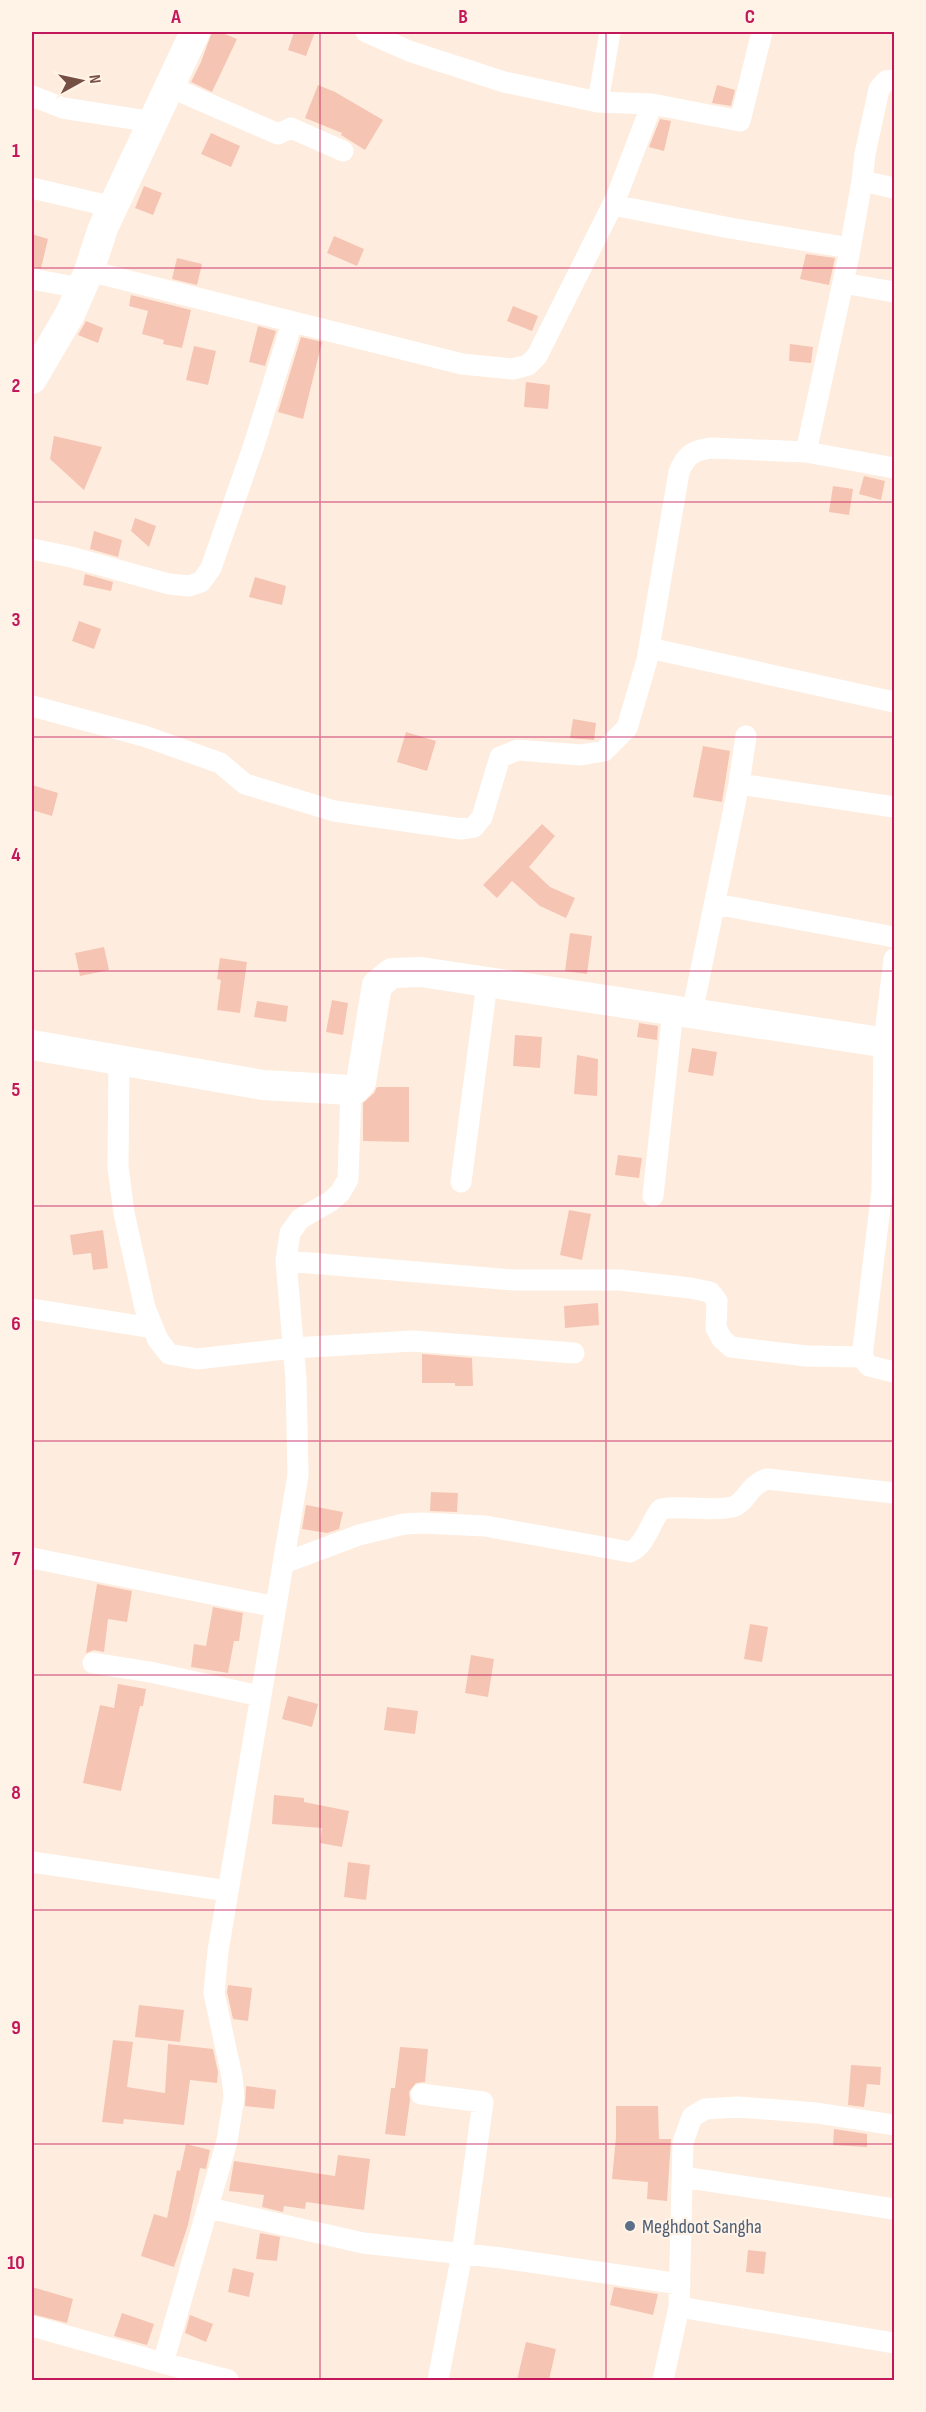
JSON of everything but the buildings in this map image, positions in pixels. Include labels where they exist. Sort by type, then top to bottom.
[{"type":"street","points":[[33,373],[70,314],[103,228],[195,32]]},
{"type":"street","points":[[366,32],[409,51],[504,82],[598,102],[652,104],[740,121],[762,32]]},
{"type":"street","points":[[598,102],[609,32]]},
{"type":"street","points":[[806,452],[843,283],[865,154],[879,89],[886,81],[894,80]]},
{"type":"street","points":[[170,87],[278,134],[291,128],[343,151]]},
{"type":"street","points":[[32,96],[63,108],[153,122]]},
{"type":"street","points":[[32,279],[84,279],[292,323],[462,364],[522,368],[537,356],[613,205],[652,104]]},
{"type":"street","points":[[862,181],[894,188]]},
{"type":"street","points":[[32,188],[113,207]]},
{"type":"street","points":[[613,205],[850,248]]},
{"type":"street","points":[[843,283],[894,292]]},
{"type":"street","points":[[32,549],[71,557],[169,584],[189,586],[201,582],[211,568],[254,445],[292,323]]},
{"type":"street","points":[[32,706],[144,736],[220,763],[245,784],[334,811],[474,827],[482,817],[500,757],[518,750],[581,754],[604,751],[627,728],[649,648],[679,472],[685,457],[696,449],[712,448],[806,452],[894,468]]},
{"type":"street","points":[[649,648],[894,702]]},
{"type":"street","points":[[653,1196],[683,1012],[715,904],[740,784],[746,736]]},
{"type":"street","points":[[740,784],[894,807]]},
{"type":"street","points":[[715,904],[894,937]]},
{"type":"street","points":[[894,959],[882,1190],[862,1357],[869,1366],[894,1372]]},
{"type":"street","points":[[32,1045],[263,1086],[351,1090],[356,1089],[361,1082],[377,985],[392,973],[421,972],[889,1043]]},
{"type":"street","points":[[461,1182],[487,983]]},
{"type":"street","points":[[119,1059],[118,1167],[121,1190],[145,1308],[158,1340],[169,1354],[197,1359],[293,1348],[413,1341],[574,1353]]},
{"type":"street","points":[[163,2362],[227,2141],[234,2097],[232,2077],[214,1993],[228,1891],[298,1475],[293,1348],[286,1261],[290,1233],[300,1219],[331,1201],[340,1193],[348,1179],[351,1090]]},
{"type":"street","points":[[286,1261],[514,1280],[620,1280],[690,1288],[710,1292],[717,1301],[716,1328],[722,1339],[731,1347],[806,1356],[862,1357]]},
{"type":"street","points":[[32,1309],[153,1328]]},
{"type":"street","points":[[284,1563],[360,1535],[404,1524],[423,1523],[486,1526],[630,1552],[640,1546],[661,1509],[731,1508],[741,1503],[756,1483],[767,1479],[894,1492]]},
{"type":"street","points":[[32,1558],[276,1607]]},
{"type":"street","points":[[93,1663],[150,1672],[260,1696]]},
{"type":"street","points":[[32,1862],[228,1891]]},
{"type":"street","points":[[421,2094],[483,2102],[462,2253],[438,2380]]},
{"type":"street","points":[[663,2380],[679,2307],[683,2142],[692,2117],[705,2109],[738,2107],[796,2111],[894,2125]]},
{"type":"street","points":[[683,2177],[894,2209]]},
{"type":"street","points":[[209,2208],[363,2243],[462,2253],[680,2284]]},
{"type":"street","points":[[679,2307],[894,2343]]},
{"type":"street","points":[[32,2326],[229,2380]]},
{"type":"place","name":"Meghdoot Sangha","points":[[630,2226]]}]
